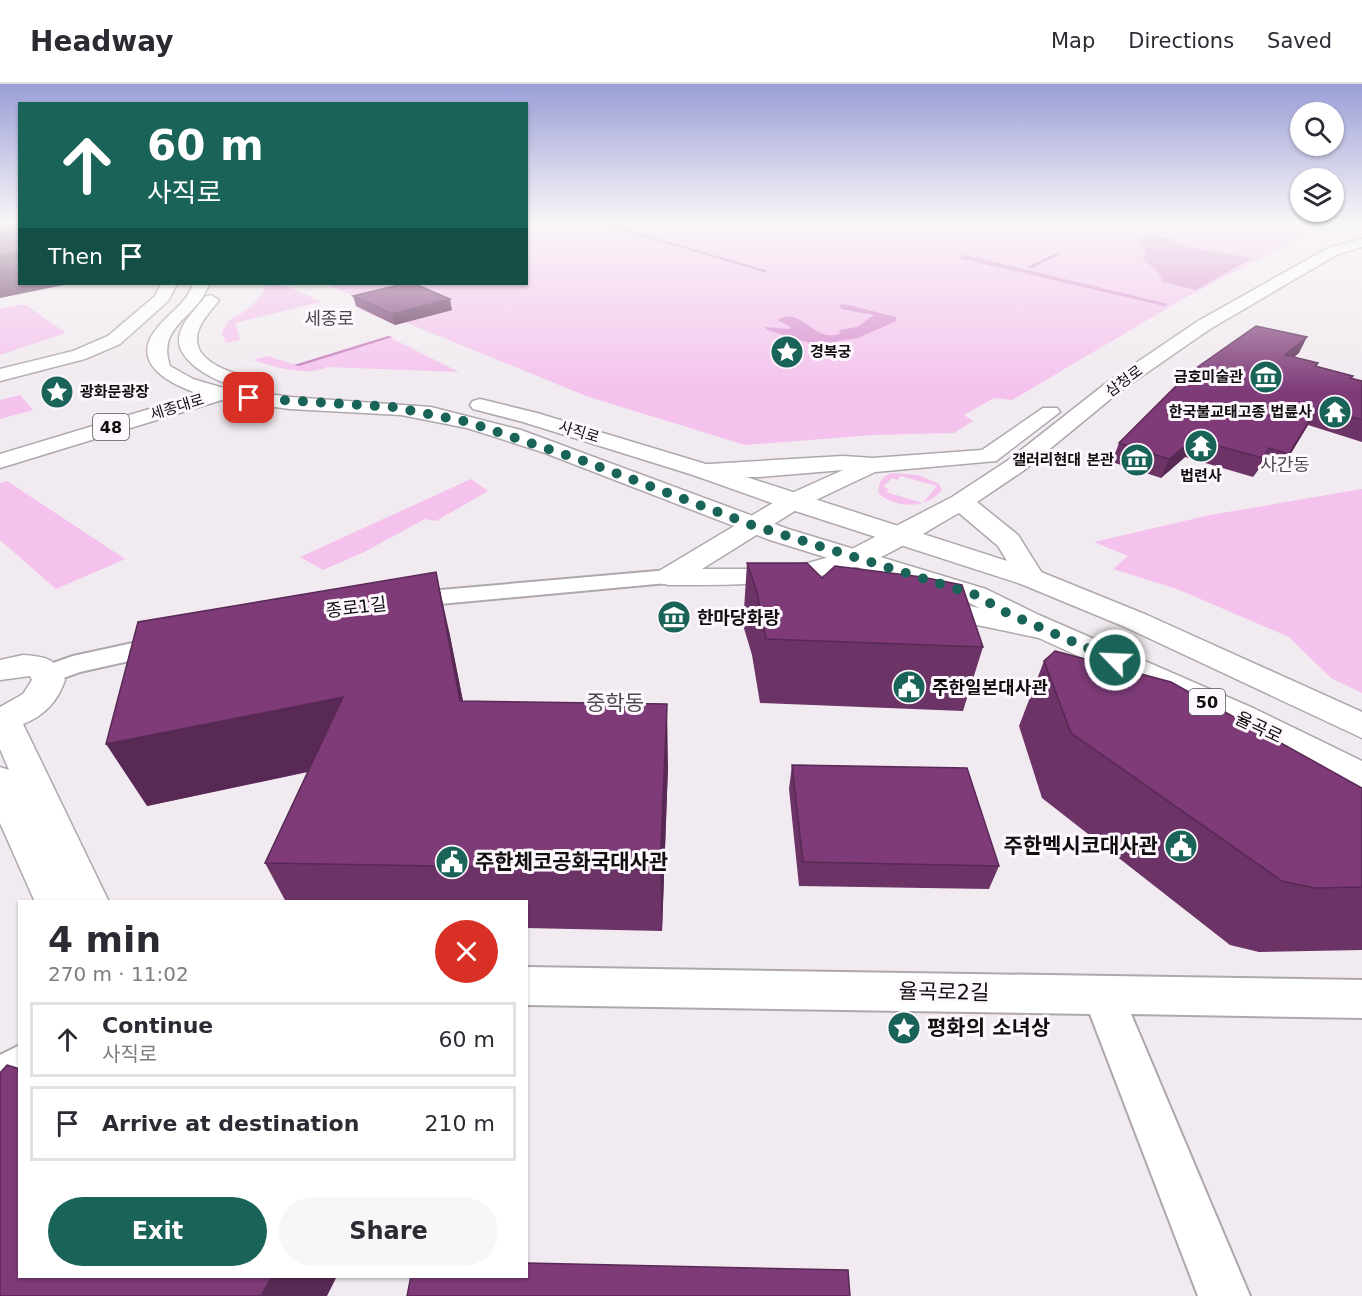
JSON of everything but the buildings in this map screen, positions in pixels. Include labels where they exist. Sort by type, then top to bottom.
[{"type":"street","name":"삼청로","points":[[1082,389],[1204,310],[1262,278]]},
{"type":"street","name":"삼청로","points":[[756,577],[809,571],[854,559],[962,502],[1015,466],[1112,388],[1204,325],[1287,278]]},
{"type":"street","points":[[0,375],[80,355],[114,340],[162,298],[168,285]]},
{"type":"street","points":[[120,412],[166,386],[169,375],[160,366],[155,349],[156,343],[166,328],[199,292],[201,285]]},
{"type":"street","name":"사직로","points":[[219,285],[209,304],[193,324],[187,343],[190,352],[225,386],[465,401],[530,417],[896,535]]},
{"type":"street","name":"사직로","points":[[169,375],[225,386],[282,401],[393,407],[446,416],[584,461],[752,525],[854,559]]},
{"type":"street","name":"세종대로","points":[[0,447],[120,412],[225,386]]},
{"type":"street","name":"세종대로","points":[[0,461],[225,386]]},
{"type":"street","points":[[701,471],[760,470],[843,463],[873,465],[988,456],[1064,402]]},
{"type":"street","points":[[669,577],[792,502],[873,465]]},
{"type":"street","points":[[962,502],[1009,541],[1031,578]]},
{"type":"street","points":[[896,535],[1031,578],[1136,621],[1362,726]]},
{"type":"street","name":"율곡로","points":[[854,559],[976,595],[1007,613],[1169,684],[1328,759],[1362,778]]},
{"type":"street","points":[[669,577],[756,577],[835,591]]},
{"type":"street","name":"종로1길","points":[[49,674],[73,665],[303,614],[429,598],[669,577]]},
{"type":"street","points":[[902,602],[1050,631]]},
{"type":"street","points":[[0,670],[33,666],[49,674],[49,688],[42,697],[25,709],[2,719],[87,900]]},
{"type":"street","points":[[0,781],[55,900]]},
{"type":"street","name":"율곡로2길","points":[[528,986],[1362,999]]},
{"type":"street","points":[[1103,995],[1224,1296]]},
{"type":"street","points":[[0,1084],[18,1068]]},
{"type":"shaded area","name":"경복궁","points":[[528,278],[1224,278],[1183,299],[1012,400],[994,398],[964,415],[973,421],[954,433],[873,435],[745,445],[586,396],[405,322],[395,325],[355,307],[368,303],[329,285],[528,285]]},
{"type":"shaded area","points":[[1043,278],[1058,278],[1168,304],[1164,306]]},
{"type":"shaded area","points":[[1161,278],[1218,278],[1196,290],[1162,282]]},
{"type":"shaded area","points":[[266,285],[285,285],[321,302],[235,323],[240,340],[226,343],[222,333],[228,321],[245,311],[264,290]]},
{"type":"shaded area","points":[[844,304],[896,317],[896,321],[858,338],[838,341],[827,348],[812,347],[807,342],[767,330],[765,327],[789,329],[791,327],[777,320],[793,317],[821,333],[830,335],[839,334],[840,330],[857,327],[874,315],[841,309],[839,305]]},
{"type":"shaded area","points":[[26,305],[66,333],[0,355],[0,309]]},
{"type":"shaded area","points":[[391,338],[459,372],[327,367],[300,371],[253,360],[267,356],[296,365]]},
{"type":"shaded area","points":[[20,395],[33,410],[0,419],[0,400]]},
{"type":"shaded area","points":[[892,473],[918,475],[939,484],[942,490],[923,503],[903,504],[879,494],[883,478]],"holes":[[[900,476],[937,486],[923,503],[886,492],[889,489],[883,487],[892,478],[898,480]]]},
{"type":"shaded area","points":[[471,479],[488,491],[436,521],[425,519],[364,552],[323,570],[300,557]]},
{"type":"shaded area","points":[[7,481],[125,559],[56,589],[0,540],[0,483]]},
{"type":"shaded area","points":[[1362,489],[1362,693],[1331,678],[1289,637],[1177,589],[1113,569],[1128,556],[1094,542],[1210,515]]},
{"type":"waterway","points":[[297,365],[390,337]]},
{"type":"place","name":"경복궁","points":[[787,352]]},
{"type":"place","name":"금호미술관","points":[[1266,377]]},
{"type":"place","name":"광화문광장","points":[[57,392]]},
{"type":"place","name":"한국불교태고종 법륜사","points":[[1335,412]]},
{"type":"place","name":"법련사","points":[[1201,446]]},
{"type":"place","name":"갤러리현대 본관","points":[[1137,460]]},
{"type":"place","name":"한마당화랑","points":[[674,617]]},
{"type":"place","name":"주한일본대사관","points":[[909,687]]},
{"type":"place","name":"주한멕시코대사관","points":[[1181,846]]},
{"type":"place","name":"주한체코공화국대사관","points":[[452,862]]},
{"type":"place","name":"평화의 소녀상","points":[[904,1028]]},
{"type":"district","name":"세종로","points":[[329,318]]},
{"type":"district","name":"사간동","points":[[1285,464]]},
{"type":"district","name":"중학동","points":[[615,703]]},
{"type":"route","points":[[249,398],[393,407],[468,422],[584,461],[752,525],[880,568],[976,595],[1007,613],[1115,660]]}]
